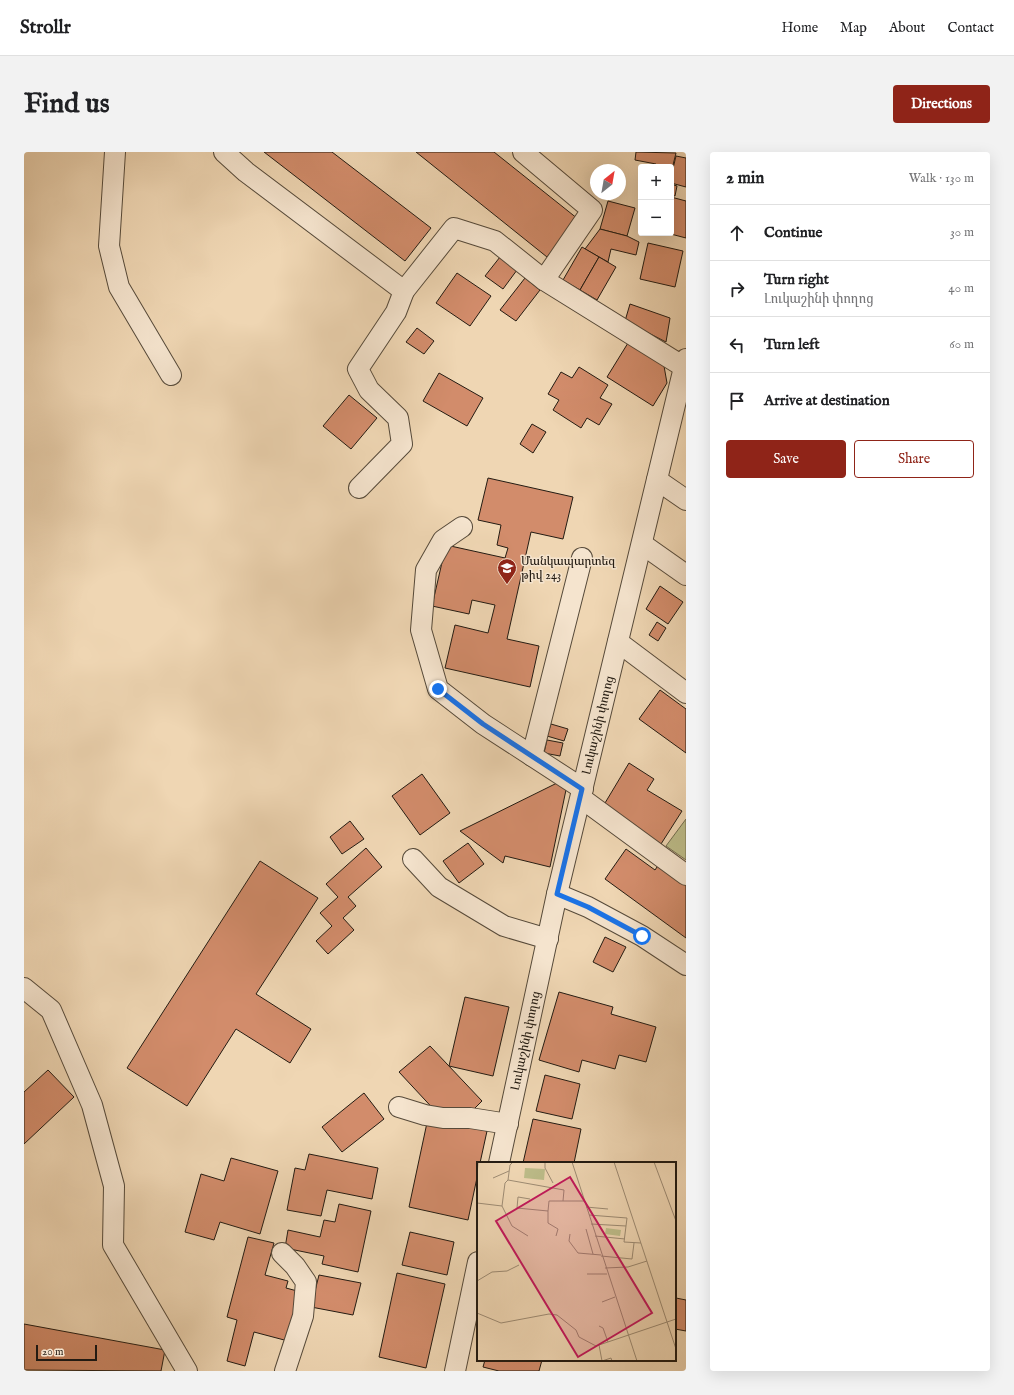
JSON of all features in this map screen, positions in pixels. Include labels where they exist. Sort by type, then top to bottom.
[{"type":"street","points":[[115,152],[109,246],[119,287],[170,375]]},
{"type":"street","points":[[224,152],[246,172],[404,291]]},
{"type":"street","points":[[523,152],[592,210],[544,280]]},
{"type":"street","points":[[359,488],[402,444],[398,418],[369,390],[358,369],[396,312],[404,291],[454,228],[495,241],[544,280],[685,363]]},
{"type":"street","name":"Լուկաշինի փողոց","points":[[499,1162],[557,894],[657,480],[679,423],[685,363]]},
{"type":"street","points":[[657,480],[686,500]]},
{"type":"street","points":[[462,526],[443,540],[426,570],[421,630],[438,689],[483,724],[532,756],[582,793],[686,875]]},
{"type":"street","points":[[642,544],[686,575]]},
{"type":"street","points":[[532,756],[582,558]]},
{"type":"street","points":[[618,642],[686,693]]},
{"type":"street","points":[[413,859],[439,887],[504,926],[548,939]]},
{"type":"street","points":[[557,894],[588,907],[642,936],[686,965]]},
{"type":"street","points":[[24,988],[51,1010],[92,1106],[114,1186],[112,1245],[188,1371]]},
{"type":"street","points":[[399,1107],[425,1115],[443,1118],[470,1118],[508,1124]]},
{"type":"street","points":[[282,1253],[295,1266],[306,1282],[303,1316],[286,1371]]},
{"type":"street","points":[[454,1371],[477,1267]]},
{"type":"green space","points":[[686,819],[686,860],[666,846]]},
{"type":"building","points":[[264,152],[332,152],[431,228],[405,261]]},
{"type":"building","points":[[416,152],[494,152],[578,219],[547,257]]},
{"type":"building","points":[[636,152],[676,153],[673,164],[656,164],[635,160]]},
{"type":"building","points":[[676,156],[686,158],[686,187],[674,184],[674,164]]},
{"type":"building","points":[[674,185],[677,186],[674,196]]},
{"type":"building","points":[[674,198],[686,201],[686,238],[674,235]]},
{"type":"building","points":[[608,201],[635,208],[627,236],[600,229]]},
{"type":"building","points":[[600,229],[627,236],[639,242],[636,255],[611,249],[608,262],[585,249]]},
{"type":"building","points":[[648,243],[683,251],[675,287],[640,279]]},
{"type":"building","points":[[582,247],[599,257],[580,290],[563,280]]},
{"type":"building","points":[[500,257],[517,270],[503,289],[485,276]]},
{"type":"building","points":[[599,257],[616,267],[597,300],[580,290]]},
{"type":"building","points":[[457,273],[491,296],[470,326],[436,303]]},
{"type":"building","points":[[525,278],[540,290],[516,321],[500,310]]},
{"type":"building","points":[[630,304],[670,318],[666,342],[625,321]]},
{"type":"building","points":[[417,328],[434,341],[424,354],[406,342]]},
{"type":"building","points":[[628,343],[664,366],[667,383],[653,406],[607,377]]},
{"type":"building","points":[[579,367],[608,385],[600,398],[612,404],[599,425],[587,418],[581,428],[553,410],[559,400],[548,394],[561,372],[572,378]]},
{"type":"building","points":[[439,373],[483,398],[467,426],[423,401]]},
{"type":"building","points":[[349,395],[377,418],[351,449],[323,426]]},
{"type":"building","points":[[532,424],[546,432],[533,453],[520,444]]},
{"type":"building","points":[[488,478],[573,497],[563,539],[531,532],[507,639],[539,646],[530,687],[445,668],[455,625],[488,633],[495,605],[472,600],[469,614],[432,606],[446,545],[505,558],[508,548],[497,545],[501,525],[478,520]]},
{"type":"building","points":[[660,586],[683,602],[668,624],[646,609]]},
{"type":"building","points":[[657,622],[666,628],[658,641],[649,635]]},
{"type":"building","points":[[660,690],[686,709],[686,753],[639,719]]},
{"type":"building","points":[[551,724],[568,729],[564,741],[547,736]]},
{"type":"building","points":[[547,740],[563,743],[560,756],[544,753]]},
{"type":"building","points":[[629,763],[654,779],[647,790],[682,811],[661,844],[602,808]]},
{"type":"building","points":[[422,774],[450,813],[420,835],[392,796]]},
{"type":"building","points":[[557,783],[567,785],[550,867],[505,856],[503,863],[460,831]]},
{"type":"building","points":[[350,821],[364,839],[342,854],[330,837]]},
{"type":"building","points":[[468,843],[484,864],[459,883],[443,861]]},
{"type":"building","points":[[366,848],[382,867],[348,897],[356,906],[343,918],[354,930],[328,954],[316,941],[332,926],[320,913],[338,897],[326,884]]},
{"type":"building","points":[[626,849],[655,870],[659,864],[686,883],[686,938],[605,879]]},
{"type":"building","points":[[260,861],[318,898],[256,994],[311,1029],[290,1063],[236,1029],[187,1106],[127,1068]]},
{"type":"building","points":[[605,937],[626,947],[613,972],[593,962]]},
{"type":"building","points":[[559,992],[613,1007],[611,1014],[656,1027],[646,1062],[619,1055],[615,1069],[582,1060],[579,1072],[539,1060]]},
{"type":"building","points":[[465,997],[509,1007],[493,1076],[449,1066]]},
{"type":"building","points":[[430,1046],[482,1101],[471,1112],[439,1115],[399,1072]]},
{"type":"building","points":[[48,1070],[74,1097],[24,1144],[24,1092]]},
{"type":"building","points":[[545,1075],[580,1084],[572,1119],[536,1111]]},
{"type":"building","points":[[364,1093],[384,1119],[342,1152],[322,1127]]},
{"type":"building","points":[[428,1118],[487,1131],[480,1162],[477,1162],[477,1178],[468,1220],[409,1207]]},
{"type":"building","points":[[533,1119],[581,1129],[574,1162],[523,1162]]},
{"type":"building","points":[[309,1154],[378,1168],[372,1199],[327,1190],[321,1216],[287,1210],[295,1168],[305,1170]]},
{"type":"building","points":[[231,1158],[278,1171],[260,1234],[220,1222],[214,1240],[185,1232],[201,1174],[224,1181]]},
{"type":"building","points":[[339,1204],[371,1211],[358,1272],[322,1264],[324,1256],[285,1248],[288,1230],[320,1237],[324,1220],[335,1222]]},
{"type":"building","points":[[410,1232],[454,1242],[447,1275],[402,1265]]},
{"type":"building","points":[[248,1237],[274,1243],[265,1275],[288,1281],[286,1288],[301,1292],[288,1341],[254,1332],[245,1366],[227,1361],[237,1320],[227,1317]]},
{"type":"building","points":[[397,1273],[445,1284],[426,1368],[379,1357]]},
{"type":"building","points":[[319,1275],[361,1283],[353,1315],[311,1307]]},
{"type":"building","points":[[676,1298],[686,1300],[686,1331],[676,1329]]},
{"type":"building","points":[[24,1324],[165,1350],[161,1371],[24,1370]]},
{"type":"building","points":[[485,1361],[542,1361],[539,1371],[499,1371],[483,1367]]},
{"type":"place","name":"Մանկապարտեզ թիվ 243","points":[[507,585]]},
{"type":"route","points":[[438,689],[483,724],[582,789],[557,894],[588,907],[642,936]]}]
